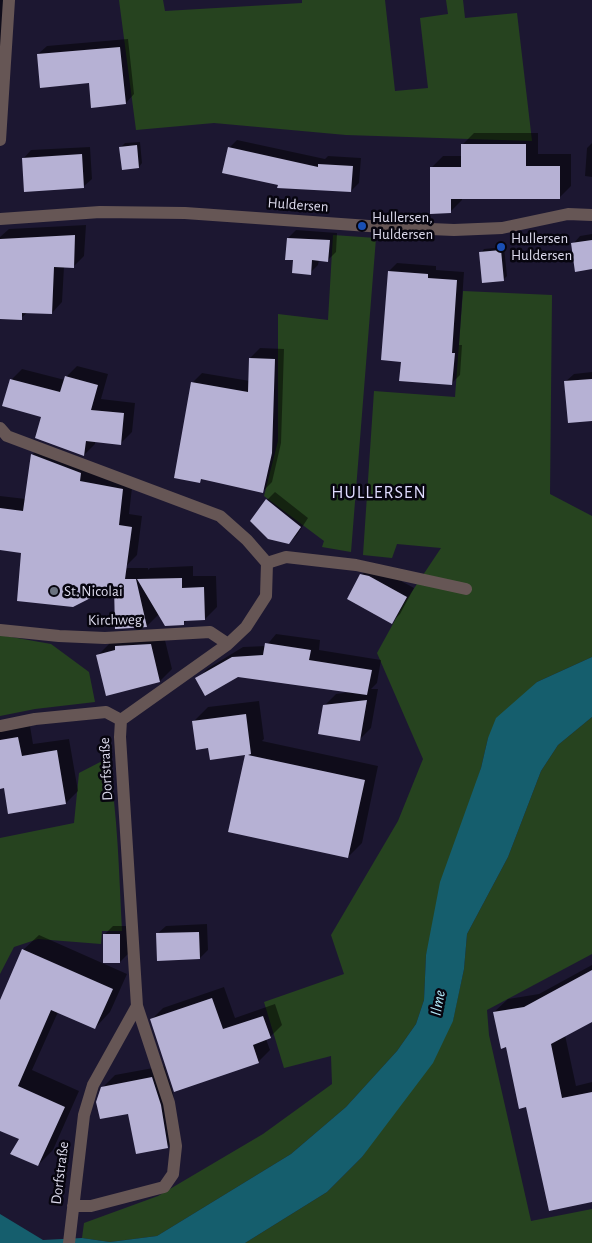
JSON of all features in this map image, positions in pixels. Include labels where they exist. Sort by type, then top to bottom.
[{"type":"street","points":[[0,140],[9,0]]},
{"type":"street","name":"Huldersen","points":[[0,219],[100,212],[185,213],[454,230],[502,228],[568,214],[592,215]]},
{"type":"street","points":[[0,428],[7,436],[220,516],[247,540],[267,563],[286,557],[356,565],[466,589]]},
{"type":"street","name":"Dorfstraße","points":[[69,1243],[84,1115],[93,1085],[137,1006],[120,737],[122,720],[228,644],[246,627],[266,596],[267,563]]},
{"type":"street","name":"Kirchweg","points":[[0,630],[59,636],[105,638],[210,632],[228,644]]},
{"type":"street","points":[[0,726],[35,719],[106,712],[122,720]]},
{"type":"street","points":[[73,1206],[91,1206],[164,1187],[174,1174],[176,1146],[169,1103],[137,1006]]},
{"type":"shaded area","points":[[119,0],[163,0],[165,11],[302,3],[302,0],[385,0],[395,91],[428,88],[420,18],[448,14],[446,0],[463,0],[465,18],[517,13],[532,141],[346,135],[214,123],[136,130]]},
{"type":"shaded area","points":[[333,235],[376,238],[351,552],[322,547],[324,541],[264,496],[278,441],[278,314],[328,320]]},
{"type":"shaded area","points":[[463,291],[552,295],[550,494],[592,516],[592,657],[537,682],[488,738],[481,768],[426,955],[424,1000],[416,1024],[397,1051],[346,1107],[291,1154],[157,1236],[110,1242],[82,1238],[84,1223],[158,1196],[263,1134],[332,1084],[331,1056],[284,1068],[264,1002],[344,974],[331,935],[398,821],[423,759],[377,653],[405,602],[441,548],[397,544],[392,558],[363,555],[374,391],[455,397]]},
{"type":"shaded area","points":[[0,635],[51,644],[89,672],[95,702],[35,709],[0,716]]},
{"type":"shaded area","points":[[592,717],[592,954],[487,1010],[489,1035],[531,1221],[592,1209],[592,1243],[245,1243],[327,1192],[362,1157],[453,1020],[464,969],[467,934],[508,857],[541,771],[558,745]]},
{"type":"shaded area","points":[[108,758],[116,823],[122,931],[102,931],[101,944],[38,939],[14,947],[0,974],[0,838],[74,823],[79,773]]},
{"type":"water","name":"Ilme","points":[[592,657],[592,717],[558,745],[541,771],[508,857],[467,934],[464,969],[453,1021],[433,1063],[362,1157],[327,1192],[245,1243],[0,1243],[0,1214],[43,1240],[82,1238],[110,1242],[157,1236],[291,1154],[346,1107],[397,1051],[416,1024],[424,1000],[426,955],[440,882],[481,768],[488,738],[496,718],[537,682]]},
{"type":"building","points":[[120,47],[126,104],[91,108],[89,83],[40,88],[37,54]]},
{"type":"building","points":[[461,144],[526,144],[526,166],[560,166],[560,199],[451,199],[451,213],[430,214],[430,167],[461,167]]},
{"type":"building","points":[[137,145],[139,168],[122,170],[119,147]]},
{"type":"building","points":[[228,147],[318,167],[318,164],[353,166],[351,192],[277,188],[278,185],[222,173]]},
{"type":"building","points":[[82,154],[84,188],[24,192],[22,158]]},
{"type":"building","points":[[75,235],[74,268],[54,267],[52,314],[22,313],[22,320],[0,319],[0,239]]},
{"type":"building","points":[[287,238],[330,240],[328,262],[312,260],[311,275],[292,273],[293,260],[285,260]]},
{"type":"building","points":[[592,240],[592,269],[575,272],[571,243]]},
{"type":"building","points":[[501,250],[504,281],[482,283],[479,252]]},
{"type":"building","points":[[388,271],[428,274],[428,278],[457,280],[452,353],[455,353],[452,385],[399,381],[401,362],[381,360]]},
{"type":"building","points":[[249,358],[275,359],[272,453],[263,493],[201,479],[200,483],[174,478],[191,382],[248,392]]},
{"type":"building","points":[[65,376],[98,385],[91,410],[124,413],[121,445],[86,441],[84,456],[35,438],[41,417],[2,406],[10,379],[60,392]]},
{"type":"building","points":[[592,379],[592,421],[568,423],[564,381]]},
{"type":"building","points":[[31,454],[81,473],[80,481],[123,489],[119,525],[132,527],[125,579],[136,579],[147,627],[115,629],[114,586],[73,607],[17,601],[21,553],[0,550],[0,508],[23,511]]},
{"type":"building","points":[[266,499],[301,527],[289,544],[268,539],[250,521]]},
{"type":"building","points":[[360,574],[369,576],[407,597],[392,624],[347,599]]},
{"type":"building","points":[[182,578],[182,588],[204,587],[205,620],[184,621],[184,625],[165,626],[137,579]]},
{"type":"building","points":[[265,643],[311,650],[309,660],[372,670],[367,695],[238,677],[205,696],[195,678],[232,657],[263,655]]},
{"type":"building","points":[[151,644],[160,682],[106,696],[96,655],[115,650],[115,646]]},
{"type":"building","points":[[367,700],[360,741],[318,734],[323,705]]},
{"type":"building","points":[[246,714],[251,754],[248,755],[365,780],[348,858],[228,832],[245,755],[210,760],[208,748],[196,750],[192,721]]},
{"type":"building","points":[[18,737],[22,756],[57,750],[66,804],[8,814],[4,788],[0,789],[0,740]]},
{"type":"building","points":[[199,932],[200,959],[157,961],[156,933]]},
{"type":"building","points":[[103,934],[120,934],[120,963],[103,963]]},
{"type":"building","points":[[22,949],[113,989],[95,1029],[51,1010],[18,1086],[65,1107],[38,1166],[10,1154],[19,1139],[0,1131],[0,1000]]},
{"type":"building","points":[[592,970],[592,1022],[551,1044],[562,1098],[592,1092],[592,1202],[549,1211],[526,1107],[519,1109],[506,1047],[501,1049],[493,1012],[524,1007]]},
{"type":"building","points":[[212,998],[223,1029],[263,1016],[271,1038],[253,1045],[259,1063],[174,1092],[150,1019]]},
{"type":"building","points":[[152,1077],[161,1105],[168,1148],[136,1154],[128,1114],[100,1119],[96,1102],[101,1087]]},
{"type":"place","name":"Hullersen, Huldersen","points":[[362,226]]},
{"type":"place","name":"Hullersen Huldersen","points":[[501,247]]},
{"type":"place","name":"St. Nicolai","points":[[54,591]]},
{"type":"district","name":"HULLERSEN","points":[[379,493]]}]
